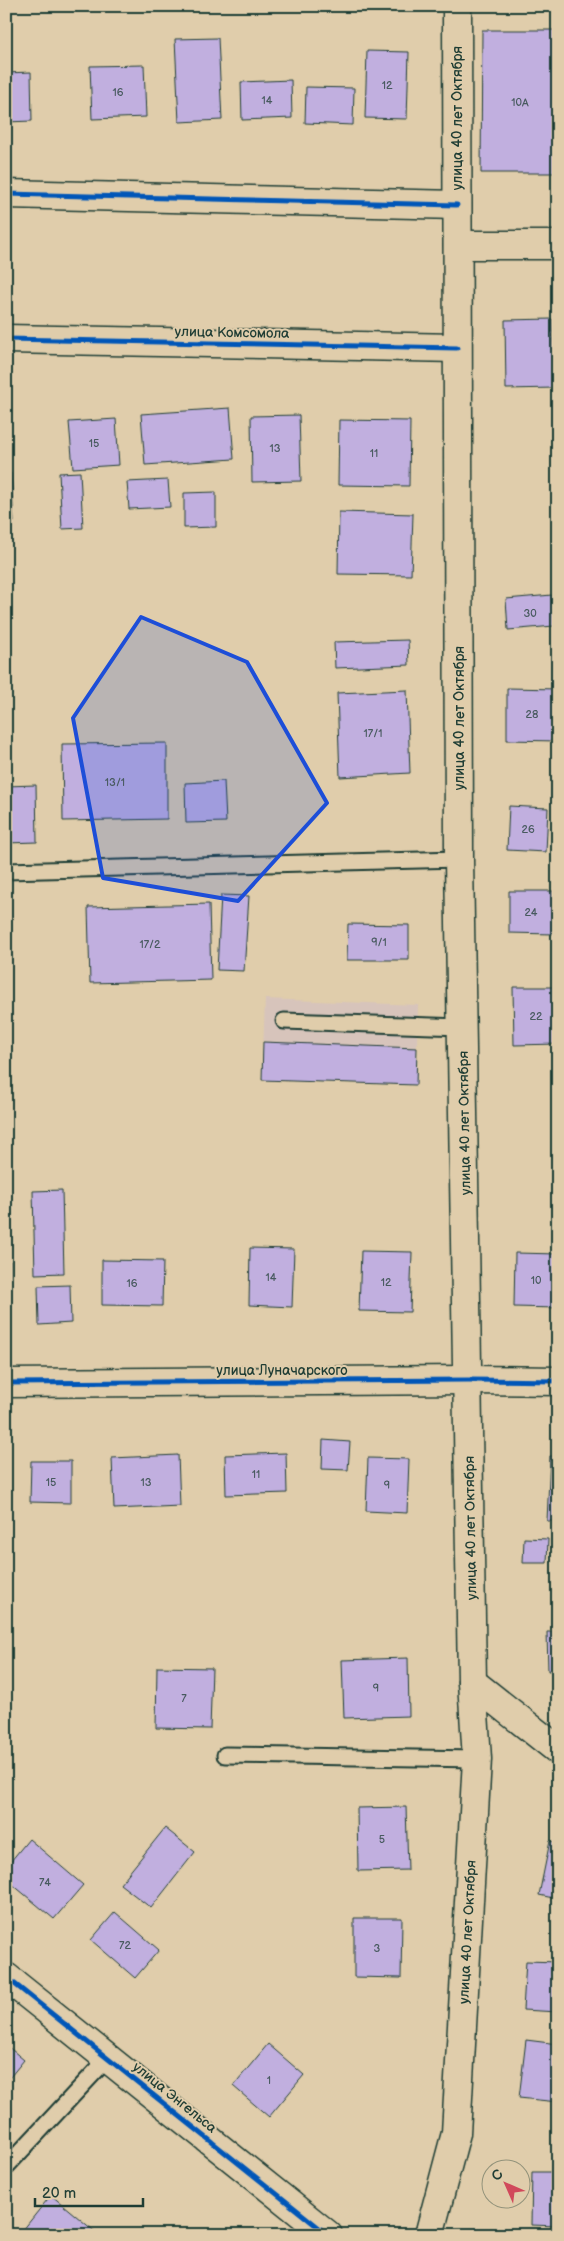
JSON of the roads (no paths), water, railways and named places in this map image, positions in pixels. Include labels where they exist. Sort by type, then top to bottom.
[{"type":"main road","name":"улица 40 лет Октября","points":[[429,2235],[456,2133],[477,1759],[472,1682],[459,859],[457,6]]},
{"type":"main road","points":[[6,194],[456,205]]},
{"type":"main road","points":[[458,245],[558,245]]},
{"type":"main road","name":"улица Комсомола","points":[[6,339],[457,348]]},
{"type":"main road","name":"улица Луначарского","points":[[6,1383],[558,1381]]},
{"type":"main road","points":[[472,1682],[558,1750]]},
{"type":"main road","name":"улица Энгельса","points":[[6,1978],[328,2235]]},
{"type":"lane","points":[[6,871],[459,859]]},
{"type":"lane","points":[[284,1021],[462,1027]]},
{"type":"lane","points":[[225,1755],[477,1759]]},
{"type":"lane","points":[[6,2167],[108,2058]]}]
